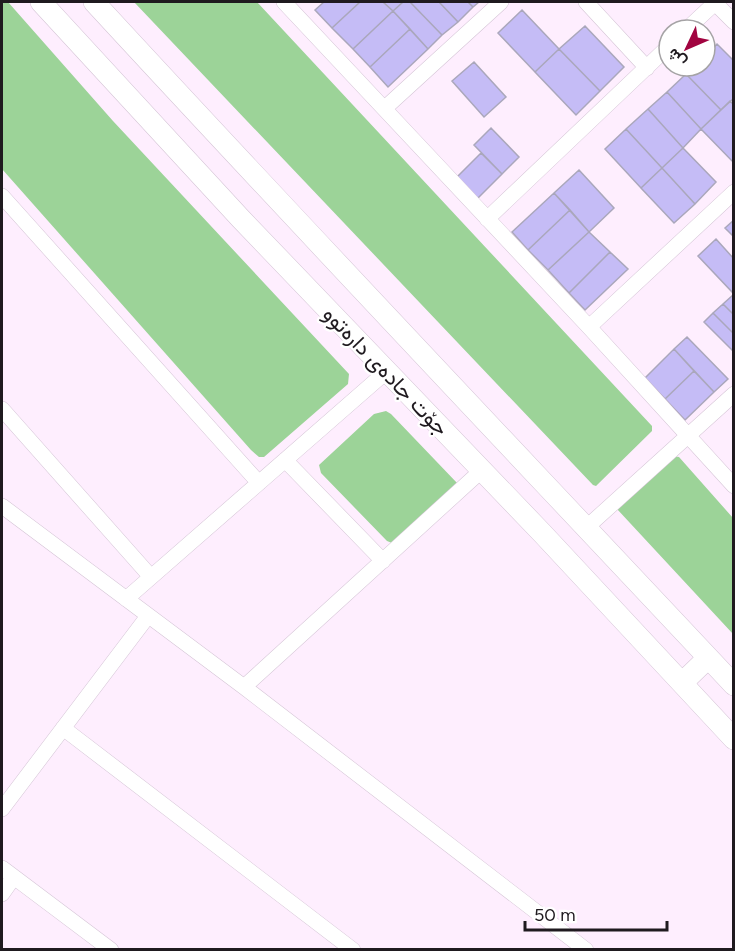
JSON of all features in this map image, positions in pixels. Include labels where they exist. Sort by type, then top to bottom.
[{"type":"main road","name":"جۆت جادەی دارەتوو","points":[[41,2],[141,112],[734,739]]},
{"type":"main road","name":"جۆت جادەی دارەتوو","points":[[94,2],[734,685]]},
{"type":"main road","points":[[682,684],[708,658]]},
{"type":"street","points":[[385,108],[501,2]]},
{"type":"street","points":[[586,2],[647,68]]},
{"type":"street","points":[[289,3],[487,219],[590,327],[734,486]]},
{"type":"street","points":[[699,18],[715,3],[734,22]]},
{"type":"street","points":[[487,219],[657,58]]},
{"type":"street","points":[[590,327],[734,192]]},
{"type":"street","points":[[2,196],[259,483]]},
{"type":"street","points":[[126,599],[387,371]]},
{"type":"street","points":[[587,527],[687,434],[734,394]]},
{"type":"street","points":[[2,409],[151,577]]},
{"type":"street","points":[[285,460],[383,561]]},
{"type":"street","points":[[244,687],[481,471]]},
{"type":"street","points":[[2,506],[244,687],[586,950]]},
{"type":"street","points":[[2,809],[148,616]]},
{"type":"street","points":[[63,728],[353,950]]},
{"type":"street","points":[[2,868],[111,950]]},
{"type":"street","points":[[2,894],[14,877]]},
{"type":"green space","points":[[2,2],[8,2],[113,121],[349,374],[348,384],[264,457],[259,457],[251,450],[2,169]]},
{"type":"green space","points":[[134,2],[257,2],[652,426],[652,431],[596,486],[593,485]]},
{"type":"green space","points":[[386,411],[458,484],[392,543],[387,541],[321,473],[319,465],[374,414]]},
{"type":"green space","points":[[673,456],[679,457],[733,518],[733,634],[617,509]]},
{"type":"building","points":[[324,2],[360,2],[332,28],[315,10]]},
{"type":"building","points":[[360,2],[383,2],[393,11],[353,49],[332,28]]},
{"type":"building","points":[[383,2],[403,2],[393,11]]},
{"type":"building","points":[[403,2],[410,2],[442,35],[428,49],[393,11]]},
{"type":"building","points":[[410,2],[439,2],[458,22],[442,35]]},
{"type":"building","points":[[439,2],[468,2],[473,7],[458,22]]},
{"type":"building","points":[[468,2],[479,2],[473,7]]},
{"type":"building","points":[[522,10],[559,49],[535,72],[498,33]]},
{"type":"building","points":[[393,11],[410,29],[370,67],[353,49]]},
{"type":"building","points":[[585,26],[624,67],[600,91],[559,49]]},
{"type":"building","points":[[410,29],[428,49],[388,87],[370,67]]},
{"type":"building","points":[[717,44],[734,61],[734,98],[721,110],[690,78],[717,78]]},
{"type":"building","points":[[559,49],[600,91],[576,115],[535,72]]},
{"type":"building","points":[[474,62],[506,97],[484,117],[452,81]]},
{"type":"building","points":[[682,78],[690,78],[721,110],[701,129],[667,92]]},
{"type":"building","points":[[667,92],[701,129],[683,148],[648,109]]},
{"type":"building","points":[[730,101],[734,105],[734,163],[701,129]]},
{"type":"building","points":[[648,109],[683,148],[662,168],[626,129]]},
{"type":"building","points":[[491,128],[519,157],[502,174],[474,145]]},
{"type":"building","points":[[626,129],[662,168],[641,188],[605,149]]},
{"type":"building","points":[[683,148],[716,182],[695,204],[662,168]]},
{"type":"building","points":[[481,153],[502,174],[477,199],[456,178]]},
{"type":"building","points":[[662,168],[695,204],[674,223],[641,188]]},
{"type":"building","points":[[579,170],[614,208],[589,232],[554,193]]},
{"type":"building","points":[[554,193],[570,210],[528,250],[512,232]]},
{"type":"building","points":[[570,210],[589,232],[548,270],[528,250]]},
{"type":"building","points":[[734,220],[734,237],[725,228]]},
{"type":"building","points":[[589,232],[610,252],[569,293],[548,270]]},
{"type":"building","points":[[716,239],[734,259],[734,294],[698,256]]},
{"type":"building","points":[[610,252],[628,269],[585,310],[569,293]]},
{"type":"building","points":[[734,296],[734,315],[723,304]]},
{"type":"building","points":[[723,304],[734,315],[734,334],[713,313]]},
{"type":"building","points":[[713,313],[734,334],[734,352],[704,322]]},
{"type":"building","points":[[687,337],[728,379],[714,392],[674,349]]},
{"type":"building","points":[[674,349],[694,371],[665,399],[645,378]]},
{"type":"building","points":[[694,371],[714,392],[685,420],[665,399]]}]
